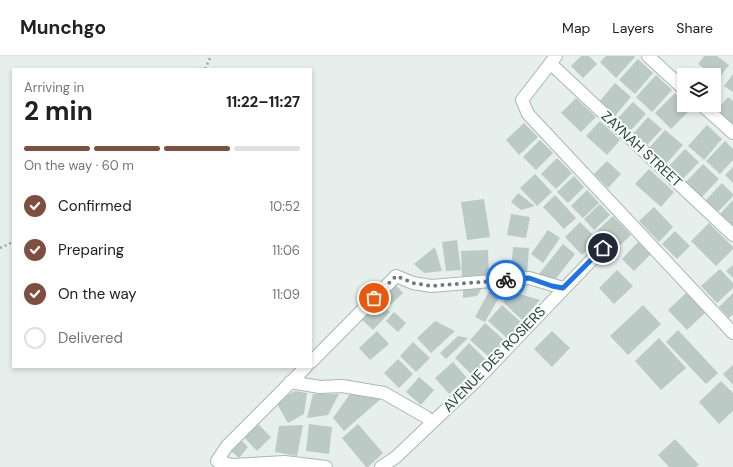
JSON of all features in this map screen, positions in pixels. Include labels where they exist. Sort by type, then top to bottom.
[{"type":"street","points":[[648,56],[677,83]]},
{"type":"street","points":[[553,59],[522,100],[528,114],[733,333]]},
{"type":"street","name":"ZAYNAH STREET","points":[[553,59],[733,235]]},
{"type":"street","points":[[710,112],[733,133]]},
{"type":"street","name":"AVENUE DES ROSIERS","points":[[381,467],[396,457],[476,380],[603,248]]},
{"type":"street","points":[[312,361],[396,276],[413,283],[431,286],[529,278],[563,288]]},
{"type":"street","points":[[305,368],[227,446],[217,461],[232,465],[285,462],[326,467]]},
{"type":"street","points":[[290,382],[320,388],[342,386],[384,393],[432,422]]},
{"type":"path","points":[[205,68],[211,56]]},
{"type":"path","points":[[0,248],[12,242]]},
{"type":"building","points":[[581,56],[589,56],[597,64],[583,78],[571,66]]},
{"type":"building","points":[[606,56],[635,57],[616,78],[600,62]]},
{"type":"building","points":[[704,56],[717,56],[729,65],[721,75],[721,68],[703,68],[698,64]]},
{"type":"building","points":[[638,59],[653,73],[635,94],[619,80]]},
{"type":"building","points":[[733,74],[733,92],[724,86]]},
{"type":"building","points":[[656,75],[672,90],[652,112],[636,97]]},
{"type":"building","points":[[615,83],[631,97],[614,117],[598,103]]},
{"type":"building","points":[[675,93],[677,95],[677,112],[688,112],[671,129],[655,113]]},
{"type":"building","points":[[728,97],[733,101],[733,127],[715,113],[721,112],[721,106]]},
{"type":"building","points":[[576,98],[596,117],[581,132],[561,113]]},
{"type":"building","points":[[633,102],[646,114],[629,132],[616,120]]},
{"type":"building","points":[[648,117],[662,129],[646,146],[633,134]]},
{"type":"building","points":[[600,121],[620,140],[607,155],[586,136]]},
{"type":"building","points":[[524,123],[538,137],[519,155],[506,140]]},
{"type":"building","points":[[707,125],[722,139],[704,160],[688,146]]},
{"type":"building","points":[[665,130],[683,145],[666,164],[648,149]]},
{"type":"building","points":[[540,140],[553,153],[536,170],[523,157]]},
{"type":"building","points":[[725,141],[733,149],[733,160],[720,174],[706,161]]},
{"type":"building","points":[[685,149],[699,162],[682,180],[668,167]]},
{"type":"building","points":[[557,158],[572,173],[556,189],[541,174]]},
{"type":"building","points":[[607,161],[621,174],[608,188],[594,174]]},
{"type":"building","points":[[703,164],[719,179],[700,199],[684,184]]},
{"type":"building","points":[[733,167],[733,183],[725,175]]},
{"type":"building","points":[[649,169],[674,192],[661,207],[635,184]]},
{"type":"building","points":[[535,174],[552,192],[537,206],[520,188]]},
{"type":"building","points":[[574,176],[584,187],[568,203],[557,192]]},
{"type":"building","points":[[722,183],[733,194],[733,196],[717,213],[705,201]]},
{"type":"building","points":[[587,190],[599,203],[583,218],[571,206]]},
{"type":"building","points":[[518,193],[535,206],[521,210],[511,202]]},
{"type":"building","points":[[555,195],[576,218],[564,229],[543,207]]},
{"type":"building","points":[[484,199],[490,237],[467,240],[461,202]]},
{"type":"building","points":[[733,200],[733,226],[720,214]]},
{"type":"building","points":[[600,204],[610,215],[594,230],[584,219]]},
{"type":"building","points":[[654,207],[673,227],[659,242],[639,221]]},
{"type":"building","points":[[511,214],[530,217],[526,238],[507,235]]},
{"type":"building","points":[[613,216],[631,235],[615,250],[597,231]]},
{"type":"building","points":[[580,222],[598,240],[582,255],[565,237]]},
{"type":"building","points":[[709,223],[733,247],[733,249],[716,266],[691,241]]},
{"type":"building","points":[[548,230],[560,238],[543,263],[531,254]]},
{"type":"building","points":[[675,231],[690,246],[677,259],[662,244]]},
{"type":"building","points":[[457,240],[461,270],[446,271],[442,242]]},
{"type":"building","points":[[638,242],[651,254],[634,271],[622,259]]},
{"type":"building","points":[[563,244],[575,254],[552,284],[539,274]]},
{"type":"building","points":[[435,247],[442,271],[424,273],[414,264]]},
{"type":"building","points":[[513,247],[529,248],[527,275],[511,274]]},
{"type":"building","points":[[488,250],[489,277],[462,278],[461,251]]},
{"type":"building","points":[[733,265],[733,278],[726,271]]},
{"type":"building","points":[[720,269],[733,283],[733,288],[717,303],[701,286]]},
{"type":"building","points":[[617,270],[633,286],[614,304],[599,288]]},
{"type":"building","points":[[395,284],[403,293],[389,306],[381,297]]},
{"type":"building","points":[[484,285],[477,296],[463,298],[463,288]]},
{"type":"building","points":[[492,286],[502,292],[485,322],[475,317]]},
{"type":"building","points":[[513,292],[540,300],[522,320],[503,302]]},
{"type":"building","points":[[687,292],[706,312],[687,330],[668,310]]},
{"type":"building","points":[[733,293],[733,314],[729,318],[719,307]]},
{"type":"building","points":[[378,300],[390,312],[373,330],[360,318]]},
{"type":"building","points":[[502,305],[522,323],[508,339],[488,321]]},
{"type":"building","points":[[643,305],[661,324],[628,355],[610,336]]},
{"type":"building","points":[[394,312],[406,323],[398,332],[386,321]]},
{"type":"building","points":[[435,321],[455,331],[431,353],[417,338]]},
{"type":"building","points":[[485,323],[504,340],[489,357],[470,340]]},
{"type":"building","points":[[678,330],[718,373],[706,384],[666,342]]},
{"type":"building","points":[[377,331],[389,344],[370,360],[359,348]]},
{"type":"building","points":[[552,331],[570,348],[552,367],[534,349]]},
{"type":"building","points":[[458,336],[468,338],[446,359],[440,353]]},
{"type":"building","points":[[659,338],[686,368],[661,390],[635,361]]},
{"type":"building","points":[[413,342],[430,358],[416,372],[400,356]]},
{"type":"building","points":[[469,343],[486,360],[472,375],[455,358]]},
{"type":"building","points":[[398,359],[413,374],[399,388],[384,373]]},
{"type":"building","points":[[453,362],[467,378],[449,394],[435,378]]},
{"type":"building","points":[[733,365],[733,385],[723,374]]},
{"type":"building","points":[[419,377],[434,390],[421,405],[406,392]]},
{"type":"building","points":[[721,381],[733,393],[733,411],[719,424],[699,402]]},
{"type":"building","points":[[295,391],[307,393],[304,414],[288,423],[276,402]]},
{"type":"building","points":[[313,394],[339,394],[328,415],[307,418]]},
{"type":"building","points":[[350,394],[382,398],[344,431],[333,418]]},
{"type":"building","points":[[257,423],[271,437],[257,451],[243,436]]},
{"type":"building","points":[[309,424],[332,427],[329,454],[306,451]]},
{"type":"building","points":[[358,424],[383,453],[368,467],[366,467],[342,438]]},
{"type":"building","points":[[303,425],[297,456],[275,452],[279,426]]},
{"type":"building","points":[[240,439],[248,447],[239,458],[230,450]]},
{"type":"building","points":[[675,439],[699,465],[696,467],[669,467],[658,455]]},
{"type":"way so far","points":[[374,298],[396,276],[413,283],[431,286],[506,280]]},
{"type":"route","points":[[506,280],[529,278],[563,288],[603,248]]}]
